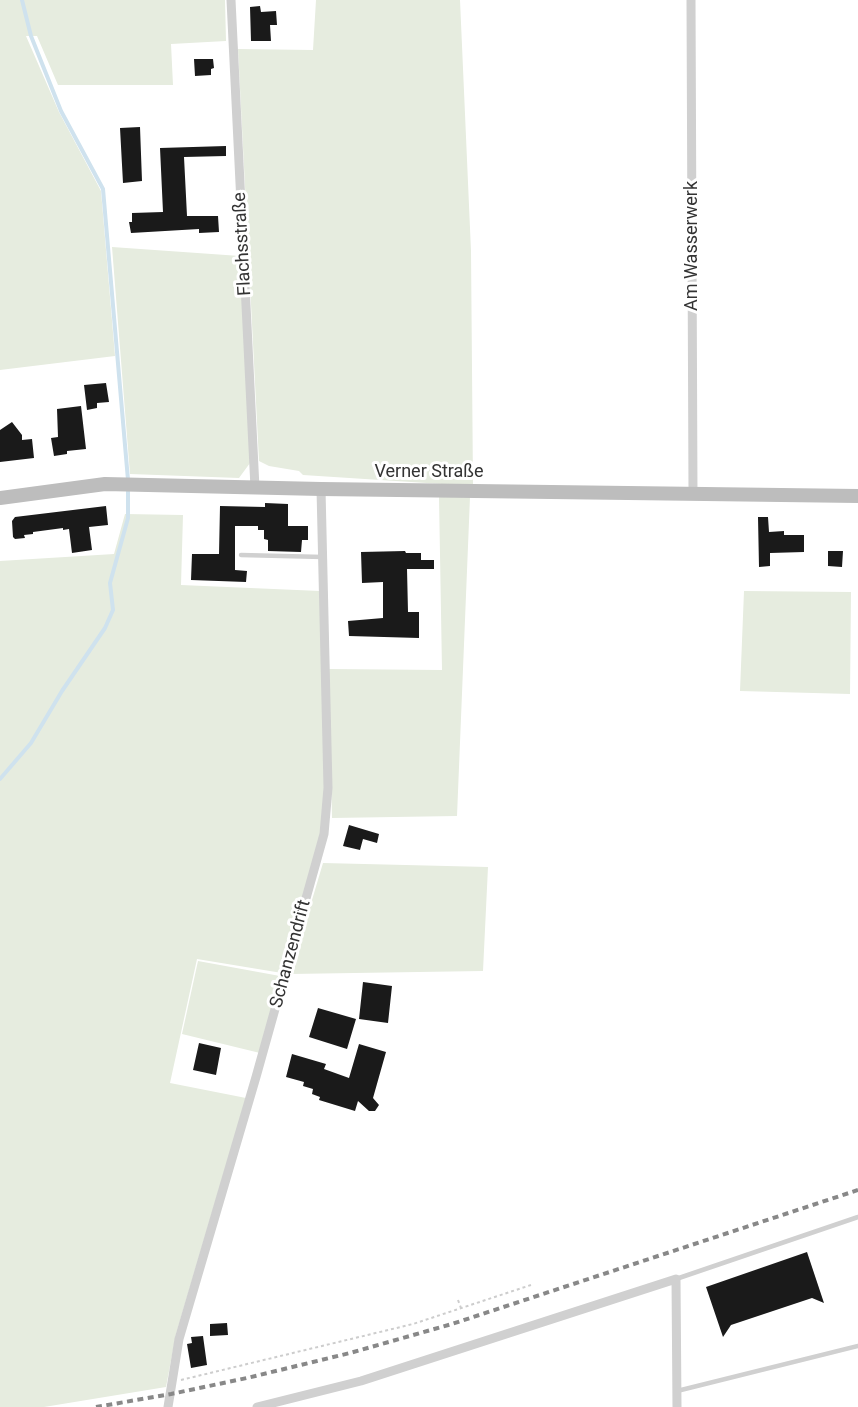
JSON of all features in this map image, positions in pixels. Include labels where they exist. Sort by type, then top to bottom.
[{"type":"street","name":"Flachsstraße","points":[[231,0],[255,488]]},
{"type":"street","name":"Am Wasserwerk","points":[[691,0],[693,493]]},
{"type":"street","name":"Verner Straße","points":[[0,498],[105,484],[858,496]]},
{"type":"street","name":"Schanzendrift","points":[[168,1407],[179,1339],[188,1304],[260,1066],[324,834],[328,789],[321,489]]},
{"type":"street","points":[[257,1407],[372,1378],[676,1279],[677,1407]]},
{"type":"lane","points":[[241,555],[323,556]]},
{"type":"lane","points":[[676,1279],[858,1217]]},
{"type":"lane","points":[[677,1391],[858,1346]]},
{"type":"path","points":[[173,1382],[413,1324],[531,1285]]},
{"type":"path","points":[[458,1299],[461,1308]]},
{"type":"shaded area","points":[[0,0],[225,0],[226,41],[171,44],[173,85],[58,85],[37,36],[26,36],[59,112],[101,191],[115,356],[0,370]]},
{"type":"shaded area","points":[[316,0],[460,0],[471,251],[473,486],[303,475],[299,471],[269,466],[259,461],[238,49],[313,50]]},
{"type":"shaded area","points":[[112,247],[240,256],[250,463],[239,478],[130,474]]},
{"type":"shaded area","points":[[439,497],[470,497],[457,816],[332,818],[329,669],[442,670]]},
{"type":"shaded area","points":[[125,514],[183,515],[181,585],[320,591],[325,788],[323,823],[282,973],[197,959],[170,1083],[246,1098],[176,1334],[166,1387],[44,1407],[0,1407],[0,561],[114,554]]},
{"type":"shaded area","points":[[744,591],[851,592],[850,694],[740,691]]},
{"type":"shaded area","points":[[323,863],[488,867],[483,971],[290,974]]},
{"type":"shaded area","points":[[198,961],[280,976],[260,1053],[182,1034]]},
{"type":"building","points":[[260,6],[261,12],[276,11],[277,25],[270,25],[271,41],[251,41],[250,7]]},
{"type":"building","points":[[194,59],[213,59],[214,68],[211,69],[211,75],[195,76]]},
{"type":"building","points":[[140,127],[142,181],[123,183],[120,128]]},
{"type":"building","points":[[226,146],[226,156],[184,157],[187,216],[218,216],[219,232],[199,233],[199,229],[131,233],[129,222],[132,222],[132,213],[163,212],[160,148]]},
{"type":"building","points":[[106,383],[109,402],[97,403],[97,408],[87,410],[84,385]]},
{"type":"building","points":[[81,406],[86,449],[67,451],[67,454],[54,456],[51,438],[58,437],[57,409]]},
{"type":"building","points":[[12,422],[22,435],[22,440],[32,439],[34,458],[0,462],[0,430]]},
{"type":"building","points":[[265,503],[288,504],[288,526],[308,526],[308,540],[302,540],[301,552],[268,551],[268,540],[264,539],[264,530],[258,530],[258,526],[235,526],[235,570],[247,571],[246,582],[191,580],[192,554],[219,554],[220,506],[265,507]]},
{"type":"building","points":[[106,506],[108,525],[89,527],[92,550],[72,553],[69,529],[63,530],[63,528],[33,532],[33,534],[24,535],[25,538],[15,539],[13,537],[12,521],[15,517]]},
{"type":"building","points":[[758,517],[768,517],[769,532],[784,531],[784,535],[804,535],[804,552],[770,553],[770,566],[759,567]]},
{"type":"building","points":[[405,551],[406,553],[421,553],[421,560],[434,560],[434,569],[407,569],[408,612],[419,612],[419,638],[349,636],[348,621],[383,618],[383,582],[362,583],[361,552]]},
{"type":"building","points":[[828,551],[843,551],[842,567],[828,566]]},
{"type":"building","points":[[349,825],[379,834],[377,843],[363,839],[360,850],[343,846]]},
{"type":"building","points":[[363,982],[392,986],[388,1023],[359,1019]]},
{"type":"building","points":[[318,1008],[356,1019],[347,1049],[309,1037]]},
{"type":"building","points":[[199,1043],[221,1048],[216,1075],[193,1070]]},
{"type":"building","points":[[359,1044],[386,1052],[373,1098],[379,1105],[375,1111],[369,1111],[358,1101],[355,1111],[319,1100],[320,1097],[312,1094],[313,1089],[303,1086],[304,1082],[286,1077],[292,1054],[326,1064],[324,1069],[349,1078]]},
{"type":"building","points":[[807,1252],[824,1303],[812,1298],[731,1325],[723,1337],[706,1287]]},
{"type":"building","points":[[227,1323],[228,1335],[210,1336],[210,1324]]},
{"type":"building","points":[[203,1336],[207,1365],[191,1368],[187,1344],[192,1343],[191,1337]]},
{"type":"waterway","points":[[22,0],[31,36],[61,111],[103,189],[128,480]]},
{"type":"waterway","points":[[0,779],[31,743],[62,691],[105,628],[113,610],[110,583],[128,518],[128,488]]},
{"type":"railway","points":[[96,1407],[247,1378],[350,1353],[452,1324],[858,1190]]}]
